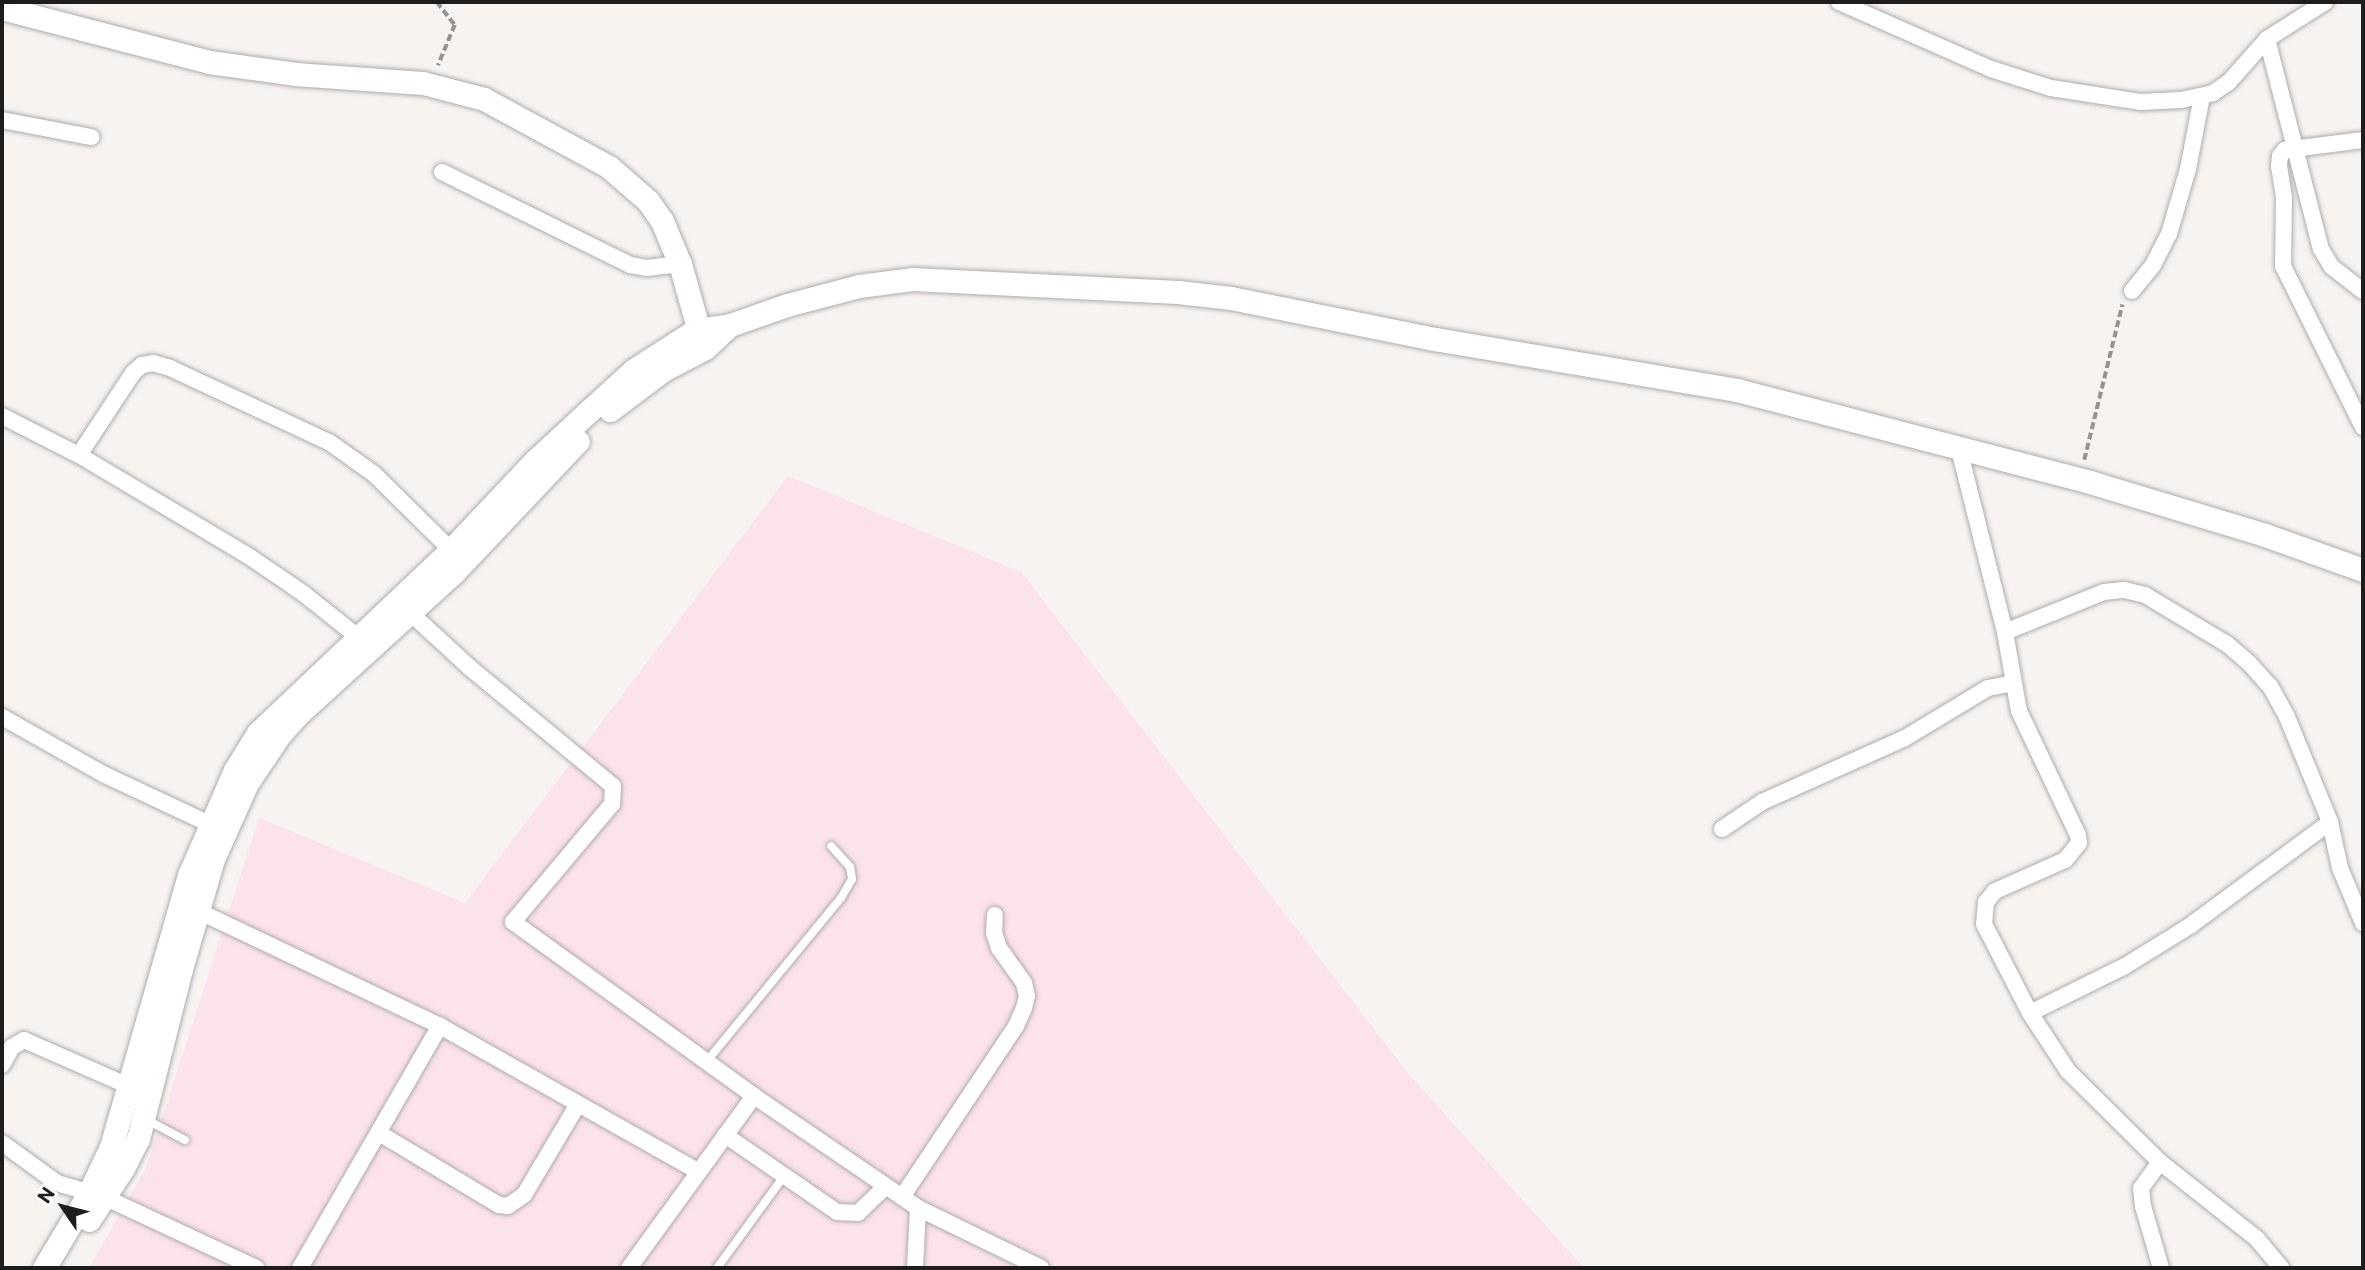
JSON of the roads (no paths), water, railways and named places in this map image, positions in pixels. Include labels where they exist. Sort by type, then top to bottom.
[{"type":"street","points":[[1839,2],[1991,69],[2051,88],[2140,102],[2181,100],[2213,93],[2229,82],[2267,39],[2325,2]]},
{"type":"street","points":[[2,8],[209,62],[295,74],[435,85],[484,99],[609,167],[648,201],[662,221],[680,264],[701,339]]},
{"type":"street","points":[[2267,39],[2321,248],[2332,267],[2363,291]]},
{"type":"street","points":[[2132,291],[2153,265],[2169,234],[2188,169],[2202,96]]},
{"type":"street","points":[[2,120],[91,137]]},
{"type":"street","points":[[2363,140],[2297,147],[2285,150],[2279,160],[2284,198],[2283,266],[2363,427]]},
{"type":"street","points":[[442,172],[630,265],[647,268],[680,264]]},
{"type":"street","points":[[44,1268],[97,1195],[123,1168],[144,1119],[217,828],[235,770],[258,733],[358,637],[404,607],[451,550],[534,461],[634,370],[730,325],[787,305],[859,286],[912,279],[1178,292],[1231,298],[1435,339],[1737,390],[1958,445],[2079,479],[2266,535],[2363,570]]},
{"type":"street","points":[[60,1268],[97,1195],[189,874],[280,734],[404,607],[604,415],[701,339]]},
{"type":"street","points":[[79,455],[133,373],[142,365],[162,365],[299,427],[351,457],[374,474],[451,550]]},
{"type":"street","points":[[2,416],[79,455],[250,558],[304,594],[358,637]]},
{"type":"street","points":[[1958,445],[2029,737],[2078,835],[2079,843],[2065,860],[1995,891],[1983,911],[1983,924],[2030,1013],[2068,1071],[2160,1162],[2257,1239],[2281,1268]]},
{"type":"street","points":[[2005,632],[2104,592],[2124,590],[2145,595],[2201,627],[2249,663],[2270,686],[2287,717],[2330,822],[2340,868],[2363,923]]},
{"type":"street","points":[[404,607],[469,667],[613,786],[612,804],[513,922],[754,1096],[918,1208],[1041,1268]]},
{"type":"street","points":[[1722,829],[1784,791],[1905,738],[1988,688],[2014,683]]},
{"type":"street","points":[[2,717],[105,775],[217,828]]},
{"type":"street","points":[[2030,1013],[2125,965],[2191,925],[2330,822]]},
{"type":"street","points":[[198,911],[440,1026],[699,1172]]},
{"type":"street","points":[[902,1197],[1016,1026],[1024,1008],[1027,996],[1024,983],[999,948],[994,933],[995,915]]},
{"type":"street","points":[[300,1268],[440,1026]]},
{"type":"street","points":[[2,1065],[12,1047],[24,1040],[129,1086]]},
{"type":"street","points":[[629,1268],[754,1096]]},
{"type":"street","points":[[379,1133],[499,1205],[508,1206],[524,1195],[578,1104]]},
{"type":"street","points":[[725,1136],[837,1212],[858,1213],[886,1186]]},
{"type":"street","points":[[2,1143],[57,1183],[97,1195],[256,1268]]},
{"type":"street","points":[[2160,1162],[2141,1188],[2143,1206],[2161,1268]]},
{"type":"street","points":[[915,1268],[918,1208]]},
{"type":"lane","points":[[707,1061],[841,898],[852,879],[850,867],[831,846]]},
{"type":"lane","points":[[144,1119],[185,1140]]},
{"type":"lane","points":[[717,1268],[785,1176]]}]
